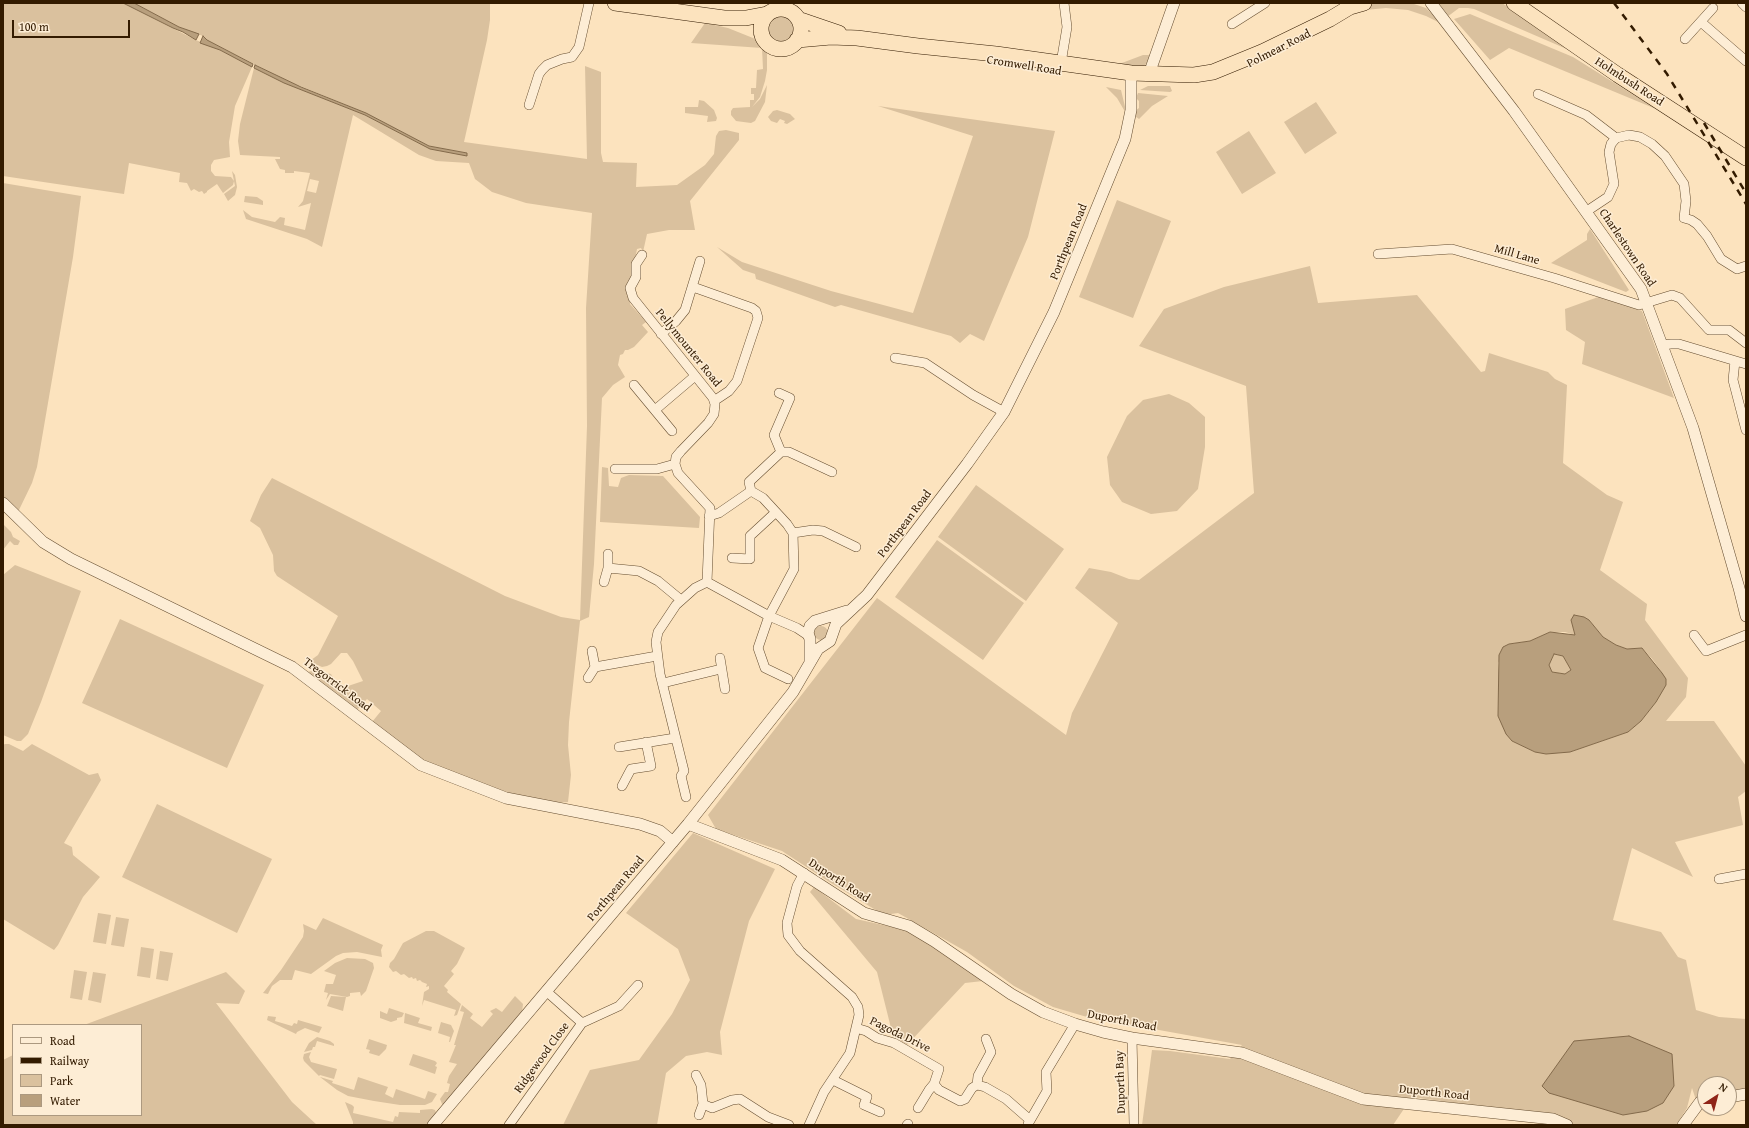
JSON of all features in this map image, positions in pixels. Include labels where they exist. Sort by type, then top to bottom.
[{"type":"highway","points":[[616,3],[724,18],[746,18],[767,14]]},
{"type":"highway","name":"Holmbush Road","points":[[1514,3],[1618,75],[1746,158]]},
{"type":"highway","name":"Polmear Road","points":[[1131,78],[1149,74],[1194,75],[1213,72],[1267,50],[1330,19],[1356,4]]},
{"type":"highway","points":[[782,6],[792,12],[798,19],[801,32],[797,40],[788,48],[776,48],[765,41],[762,35],[761,26],[767,14],[782,6]]},
{"type":"highway","points":[[724,18],[762,35]]},
{"type":"highway","name":"Cromwell Road","points":[[798,19],[820,28],[857,38]]},
{"type":"highway","name":"Polmear Road","points":[[1131,78],[1166,83],[1199,80],[1249,66],[1268,58],[1311,34],[1330,19]]},
{"type":"highway","name":"Cromwell Road","points":[[797,40],[831,37],[857,38],[918,46],[967,50],[1061,63],[1131,78]]},
{"type":"highway","name":"Cromwell Road","points":[[918,46],[970,58],[1131,78]]},
{"type":"street","points":[[529,105],[537,80],[542,70],[552,63],[572,56],[579,47],[589,3]]},
{"type":"street","points":[[1061,63],[1067,27],[1064,3]]},
{"type":"street","points":[[1149,74],[1174,3]]},
{"type":"street","points":[[1232,24],[1264,3]]},
{"type":"street","name":"Charlestown Road","points":[[1431,3],[1484,70],[1587,211],[1641,289],[1693,428],[1743,587],[1746,616]]},
{"type":"street","points":[[1742,3],[1746,7]]},
{"type":"street","points":[[1685,39],[1713,8]]},
{"type":"street","points":[[1701,22],[1746,61]]},
{"type":"street","name":"Porthpean Road","points":[[433,1125],[688,824],[793,692],[818,650],[830,641],[836,624],[867,596],[967,464],[1004,412],[1054,312],[1125,138],[1131,110],[1131,78]]},
{"type":"street","points":[[1538,94],[1586,115],[1616,138]]},
{"type":"street","points":[[1587,211],[1608,197],[1614,184],[1609,152],[1611,144],[1616,138],[1629,135],[1635,136],[1652,144],[1665,156],[1684,184],[1686,201],[1684,218],[1697,224],[1707,236],[1721,259],[1737,269],[1746,266]]},
{"type":"street","name":"Mill Lane","points":[[1378,254],[1452,249],[1638,304],[1646,303]]},
{"type":"street","name":"Pellymounter Road","points":[[642,255],[636,264],[636,274],[630,288],[631,294],[714,401],[715,409],[708,423],[676,457],[675,464]]},
{"type":"street","points":[[661,334],[676,321],[685,310],[700,261]]},
{"type":"street","points":[[693,287],[752,308],[756,311],[758,318],[737,381],[729,390],[714,401]]},
{"type":"street","points":[[1646,303],[1664,296],[1676,296],[1680,298],[1709,330],[1729,330],[1746,343]]},
{"type":"street","points":[[1662,346],[1679,344],[1746,364]]},
{"type":"street","points":[[895,358],[925,363],[973,395],[1004,412]]},
{"type":"street","points":[[1735,361],[1733,380],[1746,430]]},
{"type":"street","points":[[655,410],[695,376]]},
{"type":"street","points":[[634,385],[672,431]]},
{"type":"street","points":[[779,393],[790,398],[774,435],[781,452]]},
{"type":"street","points":[[788,679],[765,668],[758,648],[769,616],[794,569],[793,533],[787,524],[763,498],[751,491],[749,482],[781,452],[789,452],[832,472]]},
{"type":"street","points":[[615,469],[657,469],[675,464],[678,473],[710,508],[707,582]]},
{"type":"street","points":[[709,516],[719,513],[751,491]]},
{"type":"street","name":"Tregorrick Road","points":[[3,503],[43,542],[71,559],[292,667],[421,765],[506,798],[640,824],[660,831],[673,842]]},
{"type":"street","points":[[732,558],[750,559],[750,536],[776,512]]},
{"type":"street","points":[[793,533],[813,530],[823,532],[856,547]]},
{"type":"street","points":[[604,582],[608,568],[608,554]]},
{"type":"street","points":[[608,568],[640,571],[658,581],[681,600]]},
{"type":"street","points":[[686,797],[681,776],[684,771],[662,683],[656,642],[658,632],[666,618],[681,600],[695,588],[707,582]]},
{"type":"street","points":[[707,582],[769,616],[790,624],[816,644],[826,644]]},
{"type":"street","name":"Porthpean Road","points":[[815,622],[851,610]]},
{"type":"street","points":[[790,624],[826,621],[833,630],[833,634]]},
{"type":"street","points":[[810,663],[809,629],[815,622]]},
{"type":"street","points":[[1694,635],[1706,651],[1746,635]]},
{"type":"street","points":[[588,678],[595,667],[592,651]]},
{"type":"street","points":[[595,667],[657,656]]},
{"type":"street","points":[[720,658],[725,689]]},
{"type":"street","points":[[662,683],[721,669]]},
{"type":"street","points":[[619,747],[675,738]]},
{"type":"street","points":[[622,786],[632,769],[651,766],[646,742]]},
{"type":"street","name":"Duporth Road","points":[[688,824],[782,860],[804,873],[864,914],[909,926],[934,941],[1011,994],[1043,1012],[1075,1024],[1132,1038],[1242,1053],[1363,1099],[1553,1119],[1567,1125]]},
{"type":"street","points":[[804,873],[797,886],[787,923],[788,935],[800,951],[852,997],[858,1007],[859,1016],[850,1053],[824,1092],[810,1125]]},
{"type":"street","points":[[1719,879],[1746,874]]},
{"type":"street","name":"Ridgewood Close","points":[[509,1125],[582,1023],[619,1006],[638,984]]},
{"type":"street","points":[[546,991],[582,1023]]},
{"type":"street","points":[[918,1108],[934,1084],[939,1090],[960,1101],[965,1099],[972,1088],[978,1085],[985,1087],[1006,1099],[1028,1123],[1047,1090],[1046,1072],[1075,1024]]},
{"type":"street","name":"Pagoda Drive","points":[[856,1028],[866,1031],[877,1038],[894,1043],[939,1069],[934,1084]]},
{"type":"street","name":"Duporth Bay","points":[[1132,1038],[1134,1125]]},
{"type":"street","points":[[978,1085],[978,1076],[991,1052],[986,1039]]},
{"type":"street","points":[[696,1074],[701,1086],[703,1104],[699,1114]]},
{"type":"street","points":[[833,1080],[868,1097],[864,1105],[880,1112]]},
{"type":"street","points":[[703,1104],[712,1108],[732,1100],[740,1099],[746,1101],[768,1118],[789,1125]]},
{"type":"street","points":[[1683,1125],[1697,1106]]},
{"type":"green space","points":[[3,3],[123,3],[252,67],[235,106],[229,142],[230,157],[214,160],[211,165],[211,171],[215,176],[231,177],[234,181],[233,185],[223,193],[217,184],[204,194],[202,191],[199,192],[194,189],[191,191],[187,183],[179,182],[180,173],[129,163],[124,194],[3,176]]},
{"type":"green space","points":[[134,3],[490,3],[490,20],[487,40],[464,142],[587,159],[585,66],[601,72],[601,153],[603,162],[637,163],[636,187],[677,185],[705,165],[714,154],[716,136],[719,131],[726,130],[739,133],[739,140],[690,201],[695,230],[669,230],[647,234],[643,252],[641,248],[637,249],[632,275],[630,304],[646,322],[642,325],[648,332],[634,347],[625,350],[623,354],[620,355],[618,365],[625,377],[613,385],[602,398],[594,564],[589,617],[580,621],[569,722],[568,745],[571,775],[568,802],[551,803],[527,798],[481,784],[423,760],[372,722],[381,711],[367,699],[357,710],[307,672],[312,671],[331,674],[339,689],[363,681],[353,661],[347,653],[341,653],[331,664],[327,666],[322,667],[311,662],[307,663],[318,655],[338,616],[277,576],[274,571],[273,555],[260,528],[250,521],[261,495],[272,478],[505,596],[561,617],[580,620],[587,426],[586,308],[592,213],[526,203],[492,192],[475,179],[469,163],[436,161],[419,155],[353,115],[322,247],[307,239],[246,219],[243,210],[252,217],[275,222],[280,217],[285,218],[284,225],[305,230],[311,203],[298,207],[303,201],[310,173],[294,171],[294,173],[285,173],[285,170],[280,169],[275,159],[280,159],[280,157],[240,155],[238,141],[240,124],[254,68],[284,83],[365,115],[430,149],[467,155],[467,153],[429,146],[366,113],[283,79],[207,40],[203,36],[179,27]],"holes":[[[310,179],[319,181],[316,193],[307,191]]]},
{"type":"green space","points":[[1374,3],[1411,3],[1426,8],[1439,21],[1438,22],[1408,10],[1386,8],[1365,10],[1367,5]]},
{"type":"green space","points":[[1439,3],[1502,3],[1576,53],[1474,9],[1459,8],[1447,17]]},
{"type":"green space","points":[[1470,14],[1573,57],[1656,109],[1509,48],[1490,60],[1454,19]]},
{"type":"green space","points":[[780,15],[790,19],[794,29],[790,39],[780,43],[770,39],[766,29],[770,19]]},
{"type":"green space","points":[[705,23],[728,28],[753,38],[767,49],[767,70],[765,81],[760,97],[752,107],[760,99],[767,85],[765,102],[755,121],[751,123],[736,121],[731,115],[731,111],[733,108],[750,107],[750,100],[754,100],[754,94],[751,94],[751,88],[756,88],[757,70],[763,69],[762,48],[691,43]]},
{"type":"green space","points":[[1143,55],[1151,55],[1149,61],[1143,67],[1114,66]]},
{"type":"green space","points":[[1148,86],[1170,86],[1172,91],[1140,90]]},
{"type":"green space","points":[[1106,87],[1121,90],[1126,111],[1117,98]]},
{"type":"green space","points":[[1138,93],[1168,96],[1152,106],[1139,119],[1135,116],[1135,111],[1139,108],[1139,101],[1136,98]]},
{"type":"green space","points":[[699,100],[704,101],[714,110],[717,118],[716,121],[707,122],[708,116],[685,113],[685,107],[698,107]]},
{"type":"green space","points":[[1316,102],[1337,133],[1305,154],[1284,122]]},
{"type":"green space","points":[[878,106],[1055,131],[1028,237],[984,341],[970,334],[960,343],[951,336],[841,305],[835,307],[756,279],[755,274],[743,270],[717,247],[742,262],[831,291],[913,313],[973,136]]},
{"type":"green space","points":[[777,110],[790,114],[795,119],[787,124],[784,123],[785,121],[780,119],[777,123],[771,121],[768,117],[773,111]]},
{"type":"green space","points":[[1249,131],[1276,173],[1242,194],[1216,152]]},
{"type":"green space","points":[[232,171],[235,175],[237,187],[235,195],[228,201],[224,194],[235,186]]},
{"type":"green space","points":[[3,183],[81,196],[73,257],[37,467],[32,483],[18,512],[3,497]]},
{"type":"green space","points":[[245,196],[257,197],[263,201],[263,205],[244,202]]},
{"type":"green space","points":[[1117,200],[1171,221],[1133,318],[1079,297]]},
{"type":"green space","points":[[1590,229],[1629,290],[1626,292],[1551,263],[1587,240],[1587,234]]},
{"type":"green space","points":[[1310,266],[1318,303],[1417,295],[1481,372],[1485,371],[1489,353],[1548,372],[1555,379],[1567,385],[1563,463],[1607,495],[1623,502],[1600,570],[1647,604],[1645,620],[1688,678],[1686,697],[1666,721],[1714,721],[1746,766],[1746,791],[1738,797],[1743,825],[1675,842],[1693,877],[1632,848],[1613,920],[1661,932],[1678,957],[1686,960],[1696,1010],[1719,1017],[1746,1019],[1746,1091],[1737,1093],[1737,1076],[1697,1076],[1697,1100],[1692,1088],[1687,1108],[1676,1125],[1567,1125],[1552,1116],[1412,1097],[1393,1125],[1142,1125],[1152,1050],[1230,1059],[1242,1045],[1087,1017],[1053,1007],[1014,986],[967,952],[898,913],[884,915],[782,851],[716,829],[708,815],[877,598],[1066,735],[1072,713],[1118,623],[1075,588],[1089,568],[1111,572],[1129,579],[1139,580],[1254,493],[1246,386],[1139,346],[1164,309],[1224,287]],"holes":[[[1589,620],[1603,637],[1616,645],[1627,649],[1642,648],[1662,673],[1656,702],[1641,721],[1628,732],[1570,752],[1535,752],[1512,741],[1498,716],[1498,663],[1509,644],[1530,641],[1550,632],[1565,632],[1575,635]]]},
{"type":"green space","points":[[1601,296],[1642,311],[1674,398],[1582,364],[1585,342],[1566,330],[1565,309]]},
{"type":"green space","points":[[1169,394],[1189,403],[1205,417],[1205,447],[1198,489],[1177,511],[1151,514],[1122,502],[1110,485],[1107,457],[1127,416],[1143,400]]},
{"type":"green space","points":[[602,467],[608,468],[609,486],[618,487],[621,478],[629,475],[663,476],[700,517],[699,528],[600,522]]},
{"type":"green space","points":[[976,485],[1064,549],[1026,601],[938,537]]},
{"type":"green space","points":[[3,524],[11,532],[13,537],[20,541],[18,545],[14,545],[10,541],[3,550]]},
{"type":"green space","points":[[937,540],[1024,603],[983,660],[895,597]]},
{"type":"green space","points":[[15,565],[81,591],[41,702],[28,734],[21,741],[17,741],[3,735],[3,575]]},
{"type":"green space","points":[[120,619],[264,685],[227,768],[82,703]]},
{"type":"green space","points":[[818,626],[824,626],[828,630],[828,636],[824,640],[818,640],[814,636],[814,630]]},
{"type":"green space","points":[[1554,654],[1563,656],[1571,670],[1565,674],[1552,672],[1549,665]]},
{"type":"green space","points":[[9,744],[23,751],[32,744],[89,775],[98,773],[101,780],[64,843],[72,847],[73,855],[100,877],[83,897],[54,950],[3,919],[3,745]]},
{"type":"green space","points":[[157,804],[272,859],[237,933],[122,877]]},
{"type":"green space","points":[[693,833],[775,869],[749,921],[720,1032],[722,1055],[707,1052],[686,1056],[666,1073],[657,1125],[563,1125],[590,1070],[639,1060],[672,1014],[690,980],[678,949],[626,913]]},
{"type":"green space","points":[[814,887],[856,919],[910,931],[983,981],[965,983],[907,1045],[893,1036],[877,972],[810,892]]},
{"type":"green space","points":[[98,913],[111,915],[106,944],[93,942]]},
{"type":"green space","points":[[116,917],[129,919],[124,947],[111,945]]},
{"type":"green space","points":[[323,918],[383,945],[381,950],[382,957],[357,952],[343,953],[336,956],[311,974],[295,970],[292,980],[280,980],[272,986],[268,994],[263,993],[281,970],[303,937],[303,924],[316,930]]},
{"type":"green space","points":[[426,931],[434,931],[465,948],[457,964],[451,971],[454,974],[444,986],[448,990],[447,992],[461,1004],[457,1015],[454,1016],[456,1010],[424,1000],[422,1006],[424,992],[429,989],[429,986],[426,987],[427,984],[420,980],[417,981],[416,978],[409,978],[396,971],[393,972],[389,967],[403,943]]},
{"type":"green space","points":[[141,947],[154,949],[150,978],[137,976]]},
{"type":"green space","points":[[160,951],[173,953],[168,981],[156,979]]},
{"type":"green space","points":[[347,958],[365,959],[373,963],[374,968],[366,991],[361,996],[360,992],[350,993],[350,996],[347,997],[330,994],[326,1000],[328,993],[324,992],[326,984],[333,984],[336,975],[324,971],[335,963]]},
{"type":"green space","points":[[74,970],[87,972],[82,1000],[70,998]]},
{"type":"green space","points":[[93,972],[106,974],[101,1003],[88,1000]]},
{"type":"green space","points":[[226,972],[245,991],[239,1004],[216,1003],[292,1102],[317,1125],[3,1125],[3,1060],[12,1056],[12,1116],[142,1116],[142,1024],[87,1024]]},
{"type":"green space","points":[[331,996],[346,997],[343,1011],[327,1006]]},
{"type":"green space","points":[[515,996],[523,1004],[522,1012],[445,1104],[442,1104],[440,1099],[445,1092],[448,1092],[450,1084],[447,1083],[449,1076],[457,1064],[449,1062],[456,1045],[454,1045],[464,1012],[460,1011],[462,1005],[473,1014],[470,1018],[482,1027],[493,1014],[490,1011],[496,1008],[502,1012]]},
{"type":"green space","points":[[389,1008],[404,1013],[402,1017],[391,1022],[380,1018],[380,1011],[387,1014]]},
{"type":"green space","points":[[405,1013],[420,1018],[418,1023],[432,1027],[431,1031],[404,1023]]},
{"type":"green space","points":[[268,1016],[276,1017],[275,1021],[292,1026],[294,1023],[297,1024],[298,1020],[322,1027],[319,1033],[305,1028],[296,1034],[267,1020]]},
{"type":"green space","points":[[441,1022],[451,1025],[454,1031],[450,1042],[450,1037],[438,1033]]},
{"type":"green space","points":[[317,1037],[330,1041],[334,1044],[334,1046],[317,1041],[312,1050],[304,1052],[309,1043]]},
{"type":"green space","points":[[369,1039],[387,1045],[386,1049],[379,1056],[369,1053],[370,1050],[366,1049]]},
{"type":"green space","points":[[311,1052],[309,1057],[311,1062],[337,1069],[334,1079],[319,1076],[304,1061],[304,1054]]},
{"type":"green space","points":[[413,1054],[435,1061],[437,1063],[435,1066],[437,1067],[435,1074],[409,1065]]},
{"type":"green space","points":[[320,1077],[333,1081],[332,1083],[354,1090],[358,1077],[388,1087],[385,1094],[393,1098],[396,1089],[425,1099],[428,1091],[437,1094],[432,1102],[425,1105],[400,1105],[348,1096],[337,1090]]},
{"type":"green space","points":[[345,1102],[354,1107],[353,1113],[393,1122],[395,1116],[398,1117],[399,1112],[420,1113],[420,1110],[432,1109],[435,1110],[437,1115],[428,1125],[353,1125]]},
{"type":"water","points":[[123,3],[134,3],[179,27],[199,34],[196,40],[183,32]]},
{"type":"water","points":[[203,36],[207,40],[253,64],[252,67],[220,50],[200,43]]},
{"type":"water","points":[[255,65],[301,87],[366,113],[429,146],[467,153],[467,156],[430,149],[365,115],[284,83],[254,68]]},
{"type":"water","points":[[1574,615],[1584,617],[1589,620],[1603,637],[1616,645],[1627,649],[1642,648],[1666,679],[1666,685],[1656,702],[1641,721],[1628,732],[1570,752],[1546,754],[1535,752],[1512,741],[1506,734],[1498,716],[1499,655],[1503,647],[1509,644],[1530,641],[1550,632],[1575,635],[1571,620]],"holes":[[[1554,654],[1563,656],[1571,670],[1565,674],[1552,672],[1549,665]]]},
{"type":"water","points":[[1629,1036],[1672,1054],[1674,1086],[1663,1103],[1647,1111],[1623,1115],[1549,1093],[1542,1086],[1574,1041]]},
{"type":"railway","points":[[1614,3],[1667,74],[1746,204]]},
{"type":"railway","points":[[1704,123],[1746,193]]}]
